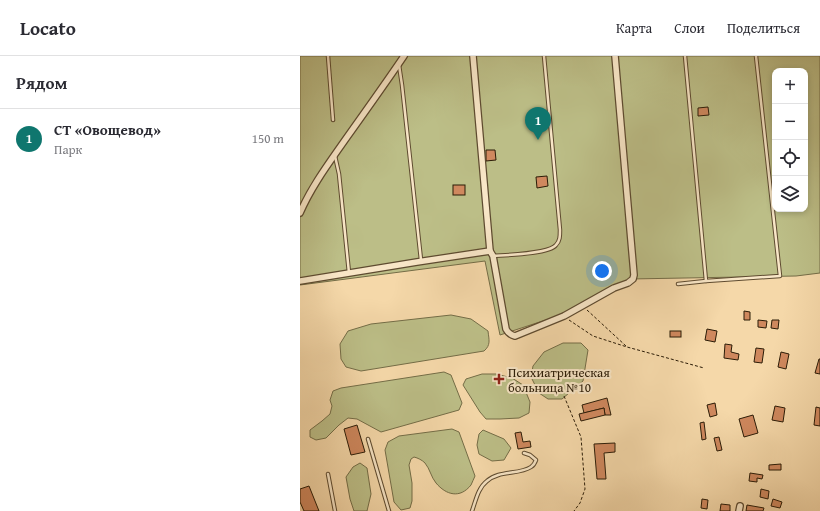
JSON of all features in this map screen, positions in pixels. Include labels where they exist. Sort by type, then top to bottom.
[{"type":"street","points":[[300,213],[313,188],[334,155],[404,56]]},
{"type":"street","points":[[473,56],[492,254],[506,329],[515,336],[564,316],[633,279],[634,275],[615,56]]},
{"type":"street","points":[[300,281],[421,261],[492,254]]},
{"type":"lane","points":[[328,56],[333,120]]},
{"type":"lane","points":[[492,254],[544,251],[555,247],[560,239],[544,56]]},
{"type":"lane","points":[[685,56],[706,281]]},
{"type":"lane","points":[[678,284],[780,276],[756,56]]},
{"type":"lane","points":[[399,64],[421,261]]},
{"type":"lane","points":[[334,155],[339,174],[348,273]]},
{"type":"lane","points":[[368,439],[389,511]]},
{"type":"lane","points":[[472,511],[476,497],[482,486],[488,480],[498,475],[532,467],[536,460],[530,455],[524,453]]},
{"type":"lane","points":[[328,474],[335,511]]},
{"type":"path","points":[[582,305],[627,347]]},
{"type":"path","points":[[564,316],[593,336],[704,368]]},
{"type":"path","points":[[564,396],[581,437],[585,489],[580,503],[574,511]]},
{"type":"green space","points":[[300,56],[820,56],[820,273],[796,276],[630,279],[555,317],[500,335],[485,261],[300,285]]},
{"type":"green space","points":[[451,315],[471,319],[488,331],[489,344],[484,351],[361,371],[346,367],[341,359],[340,344],[348,331],[371,324]]},
{"type":"green space","points":[[563,343],[581,343],[588,350],[583,381],[562,399],[548,399],[539,393],[531,377],[533,366],[544,352]]},
{"type":"green space","points":[[444,372],[451,375],[462,403],[459,410],[381,432],[357,419],[348,418],[326,438],[316,440],[310,437],[310,430],[330,414],[332,406],[330,400],[333,391],[341,388]]},
{"type":"green space","points":[[482,374],[496,374],[512,378],[523,385],[530,402],[529,413],[519,418],[486,419],[463,385],[466,379]]},
{"type":"green space","points":[[452,429],[459,432],[475,476],[471,485],[458,494],[449,493],[436,483],[425,463],[414,457],[411,459],[409,465],[412,483],[412,501],[410,508],[401,510],[394,502],[385,450],[388,442],[399,436]]},
{"type":"green space","points":[[483,430],[504,439],[511,448],[504,460],[492,461],[479,454],[477,445],[479,434]]},
{"type":"green space","points":[[360,463],[367,468],[371,494],[367,511],[354,511],[346,477],[353,467]]},
{"type":"building","points":[[708,107],[709,115],[698,116],[698,108]]},
{"type":"building","points":[[486,150],[495,150],[496,160],[486,161]]},
{"type":"building","points":[[547,176],[548,186],[537,188],[536,177]]},
{"type":"building","points":[[453,185],[465,185],[465,195],[453,195]]},
{"type":"building","points":[[744,311],[750,312],[750,320],[744,320]]},
{"type":"building","points":[[758,320],[767,321],[766,328],[758,327]]},
{"type":"building","points":[[772,320],[779,320],[778,329],[771,328]]},
{"type":"building","points":[[707,329],[717,331],[715,342],[705,340]]},
{"type":"building","points":[[670,331],[681,331],[681,337],[670,337]]},
{"type":"building","points":[[725,344],[732,345],[731,352],[739,354],[738,360],[724,358]]},
{"type":"building","points":[[756,348],[764,349],[762,363],[754,362]]},
{"type":"building","points":[[781,352],[789,354],[786,369],[778,367]]},
{"type":"building","points":[[820,359],[820,374],[815,373]]},
{"type":"building","points":[[607,398],[611,415],[605,415],[604,408],[584,413],[582,405]]},
{"type":"building","points":[[715,403],[717,415],[710,417],[707,405]]},
{"type":"building","points":[[775,406],[785,408],[783,422],[772,420]]},
{"type":"building","points":[[816,407],[820,408],[820,426],[814,425]]},
{"type":"building","points":[[604,408],[605,415],[581,421],[579,414]]},
{"type":"building","points":[[753,415],[758,433],[744,437],[739,419]]},
{"type":"building","points":[[704,422],[706,439],[702,440],[700,423]]},
{"type":"building","points":[[357,425],[365,452],[351,455],[344,429]]},
{"type":"building","points":[[521,432],[523,442],[530,441],[531,447],[518,449],[515,433]]},
{"type":"building","points":[[719,437],[722,450],[717,451],[714,438]]},
{"type":"building","points":[[615,443],[615,452],[604,453],[606,479],[597,479],[594,444]]},
{"type":"building","points":[[781,464],[781,470],[769,470],[769,465]]},
{"type":"building","points":[[750,473],[763,475],[762,479],[757,478],[757,482],[749,481]]},
{"type":"building","points":[[309,486],[319,511],[304,511],[300,502],[300,489]]},
{"type":"building","points":[[761,489],[769,491],[768,499],[760,497]]},
{"type":"building","points":[[702,499],[708,500],[707,509],[701,508]]},
{"type":"building","points":[[773,499],[782,502],[780,508],[771,506]]},
{"type":"building","points":[[721,504],[730,505],[730,511],[720,511]]},
{"type":"building","points":[[747,505],[764,508],[763,511],[746,511]]},
{"type":"place","name":"СТ «Овощевод»","points":[[538,140]]},
{"type":"place","name":"Психиатрическая больница №10","points":[[499,379]]}]
